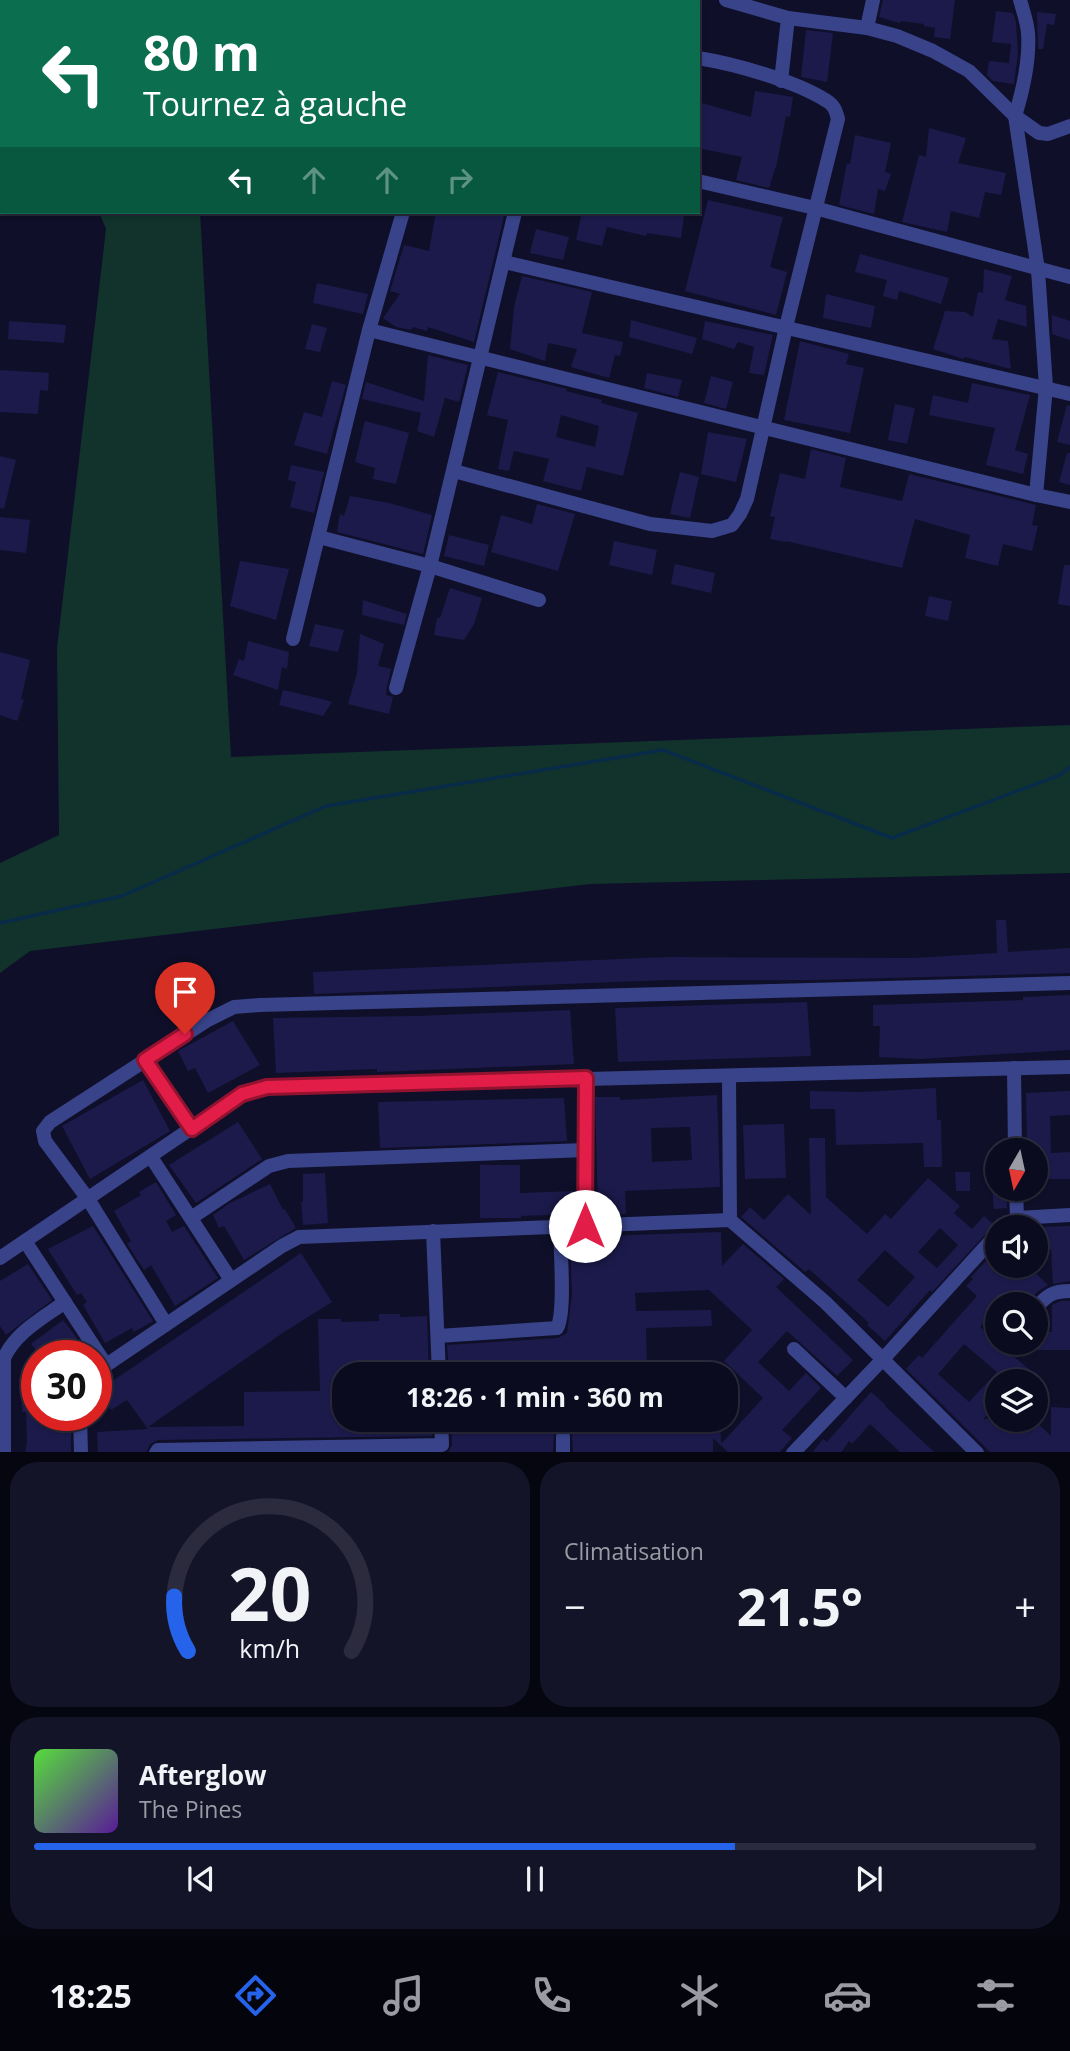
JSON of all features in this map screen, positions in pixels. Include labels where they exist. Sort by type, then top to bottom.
[{"type":"street","points":[[726,0],[788,18],[867,27],[897,36],[970,71],[1015,116],[1040,133],[1048,134],[1070,126]]},
{"type":"street","points":[[867,27],[873,0]]},
{"type":"street","points":[[1020,0],[1028,31],[1028,45],[1022,94],[1015,116],[1038,270],[1045,387],[1036,495]]},
{"type":"street","points":[[781,81],[788,18]]},
{"type":"street","points":[[454,471],[650,524],[712,531],[732,525],[740,514],[747,499],[765,428],[786,327],[836,129],[836,110],[829,102],[781,81],[700,58]]},
{"type":"street","points":[[700,181],[815,208],[1070,277]]},
{"type":"street","points":[[293,639],[369,330],[402,214]]},
{"type":"street","points":[[396,688],[454,471],[515,214]]},
{"type":"street","points":[[504,261],[1070,394]]},
{"type":"street","points":[[369,330],[1070,502]]},
{"type":"street","points":[[319,537],[430,566],[539,600]]},
{"type":"street","points":[[166,1324],[88,1199],[45,1141],[43,1131],[50,1122],[145,1060],[233,1007],[1070,984]]},
{"type":"street","points":[[145,1060],[192,1129]]},
{"type":"street","points":[[0,1258],[242,1094],[267,1087],[1070,1067]]},
{"type":"street","points":[[1014,1068],[1015,1138]]},
{"type":"street","points":[[729,1076],[730,1220]]},
{"type":"street","points":[[585,1226],[586,1078]]},
{"type":"street","points":[[191,1218],[269,1166],[288,1161],[586,1150]]},
{"type":"street","points":[[151,1157],[231,1280]]},
{"type":"street","points":[[1048,1216],[1070,1215]]},
{"type":"street","points":[[112,1361],[299,1237],[730,1220],[825,1302],[977,1452]]},
{"type":"street","points":[[438,1336],[556,1328],[559,1324],[561,1303],[560,1226]]},
{"type":"street","points":[[433,1231],[439,1362]]},
{"type":"street","points":[[25,1241],[65,1302],[86,1340]]},
{"type":"street","points":[[793,1452],[985,1247]]},
{"type":"street","points":[[1048,1294],[1070,1291]]},
{"type":"street","points":[[5,1452],[4,1358],[10,1345],[25,1331],[65,1302]]},
{"type":"street","points":[[794,1349],[846,1398]]},
{"type":"street","points":[[80,1431],[81,1452]]},
{"type":"street","points":[[563,1436],[563,1452]]},
{"type":"street","points":[[156,1452],[442,1449]]},
{"type":"green space","points":[[100,214],[200,214],[231,757],[1070,725],[1070,873],[590,884],[30,951],[0,973],[0,863],[59,835],[57,648],[106,229]]},
{"type":"building","points":[[883,0],[955,0],[950,39],[934,37],[935,28],[924,24],[900,23],[879,17]]},
{"type":"building","points":[[996,11],[1013,13],[1016,22],[1018,53],[1014,84],[993,81],[987,75],[989,61],[1009,63],[1011,44],[992,42]]},
{"type":"building","points":[[1037,12],[1056,14],[1054,25],[1047,24],[1043,49],[1038,49]]},
{"type":"building","points":[[806,30],[833,33],[827,82],[801,77]]},
{"type":"building","points":[[755,91],[793,97],[790,117],[786,116],[769,188],[736,180],[742,157],[700,148],[700,103],[751,117]]},
{"type":"building","points":[[929,128],[966,138],[958,163],[1006,173],[1001,195],[985,192],[979,218],[951,211],[947,232],[902,222],[919,155],[926,157]]},
{"type":"building","points":[[855,135],[891,143],[885,172],[891,174],[885,191],[878,189],[874,214],[839,205]]},
{"type":"building","points":[[708,200],[783,217],[770,267],[787,272],[776,315],[685,291]]},
{"type":"building","points":[[436,214],[505,214],[474,342],[428,327],[427,331],[413,327],[411,330],[396,327],[383,318],[400,294],[390,291],[404,245],[429,251]]},
{"type":"building","points":[[582,214],[684,216],[681,238],[647,233],[646,236],[607,227],[602,246],[576,240]]},
{"type":"building","points":[[536,229],[569,237],[563,260],[530,253]]},
{"type":"building","points":[[860,254],[949,278],[941,304],[899,291],[897,300],[883,296],[887,280],[855,272]]},
{"type":"building","points":[[984,269],[1012,276],[1005,300],[1026,306],[1027,327],[998,319],[992,339],[1008,341],[1011,369],[965,357],[963,359],[933,349],[945,311],[965,312],[973,317],[978,292],[983,293]]},
{"type":"building","points":[[522,276],[592,292],[582,333],[623,342],[620,356],[615,355],[609,378],[571,367],[577,349],[548,343],[545,361],[510,349],[514,307]]},
{"type":"building","points":[[317,283],[368,294],[363,314],[313,303]]},
{"type":"building","points":[[826,294],[875,306],[871,328],[823,318]]},
{"type":"building","points":[[1052,315],[1070,321],[1070,340],[1052,334]]},
{"type":"building","points":[[631,320],[697,338],[692,354],[629,337]]},
{"type":"building","points":[[9,321],[66,325],[64,343],[8,339]]},
{"type":"building","points":[[705,321],[773,335],[764,375],[749,373],[754,347],[738,342],[734,349],[702,339]]},
{"type":"building","points":[[312,324],[327,328],[320,352],[305,349]]},
{"type":"building","points":[[800,341],[849,354],[846,364],[864,368],[850,433],[784,420]]},
{"type":"building","points":[[428,355],[468,365],[459,402],[445,398],[434,437],[417,431],[421,413],[362,399],[366,382],[424,401]]},
{"type":"building","points":[[0,370],[49,373],[48,391],[40,390],[38,414],[0,412]]},
{"type":"building","points":[[498,372],[567,389],[566,391],[602,400],[601,403],[638,413],[623,476],[587,467],[581,491],[543,481],[549,459],[514,451],[509,471],[498,469],[508,420],[487,415]],"holes":[[[561,415],[599,426],[595,447],[556,437]]]},
{"type":"building","points":[[647,373],[682,380],[678,397],[644,388]]},
{"type":"building","points":[[711,376],[733,382],[726,409],[704,403]]},
{"type":"building","points":[[332,381],[346,385],[327,454],[294,445],[304,412],[322,417]]},
{"type":"building","points":[[972,383],[1030,395],[1015,450],[1028,454],[1023,474],[986,465],[995,428],[929,415],[933,395],[968,403]]},
{"type":"building","points":[[895,404],[915,408],[907,444],[888,440]]},
{"type":"building","points":[[1067,405],[1070,406],[1070,445],[1057,442]]},
{"type":"building","points":[[365,421],[409,433],[396,484],[373,479],[375,468],[355,462]]},
{"type":"building","points":[[708,432],[747,439],[736,482],[701,474]]},
{"type":"building","points":[[811,449],[846,458],[840,487],[902,501],[909,474],[1036,505],[1032,525],[1038,526],[1032,551],[1003,544],[998,566],[965,558],[970,535],[915,519],[902,568],[770,539],[775,517],[770,516],[780,473],[805,479]]},
{"type":"building","points":[[1067,453],[1070,453],[1070,485],[1059,482]]},
{"type":"building","points":[[0,456],[16,460],[4,509],[0,508]]},
{"type":"building","points":[[291,465],[324,472],[314,513],[290,507],[296,482],[288,480]]},
{"type":"building","points":[[680,472],[699,477],[690,518],[670,514]]},
{"type":"building","points":[[350,496],[432,515],[423,554],[337,532],[340,514],[344,516]]},
{"type":"building","points":[[537,504],[575,514],[558,571],[491,552],[501,515],[532,524]]},
{"type":"building","points":[[0,517],[30,520],[26,553],[0,550]]},
{"type":"building","points":[[449,535],[489,545],[484,566],[444,556]]},
{"type":"building","points":[[614,541],[657,550],[652,575],[609,565]]},
{"type":"building","points":[[240,561],[289,569],[276,620],[230,606]]},
{"type":"building","points":[[675,564],[715,573],[711,593],[671,584]]},
{"type":"building","points":[[1064,565],[1070,565],[1070,606],[1058,604]]},
{"type":"building","points":[[450,588],[482,598],[474,624],[464,640],[434,635],[437,618],[440,618]]},
{"type":"building","points":[[929,596],[952,601],[948,621],[925,616]]},
{"type":"building","points":[[363,600],[407,614],[404,625],[362,615]]},
{"type":"building","points":[[315,624],[344,630],[338,652],[309,646]]},
{"type":"building","points":[[360,634],[384,644],[378,666],[391,669],[386,695],[393,697],[389,714],[348,704],[357,673]]},
{"type":"building","points":[[248,641],[289,652],[287,669],[282,667],[278,690],[233,675],[239,659],[244,661]]},
{"type":"building","points":[[0,652],[30,660],[21,699],[24,700],[17,721],[0,715]]},
{"type":"building","points":[[283,690],[332,702],[323,716],[279,705]]},
{"type":"building","points":[[996,920],[1006,920],[1008,952],[1070,948],[1070,973],[813,980],[667,980],[314,994],[313,972],[668,957],[913,958],[997,953]]},
{"type":"building","points":[[1070,995],[1070,1050],[920,1059],[879,1057],[880,1026],[873,1026],[873,1005],[1023,1000],[1023,997]]},
{"type":"building","points":[[807,1002],[811,1056],[618,1062],[615,1008]]},
{"type":"building","points":[[570,1010],[574,1064],[276,1073],[273,1018]]},
{"type":"building","points":[[233,1021],[260,1065],[208,1093],[195,1068],[188,1071],[178,1051]]},
{"type":"building","points":[[143,1080],[170,1131],[90,1179],[62,1126]]},
{"type":"building","points":[[936,1088],[937,1120],[941,1120],[942,1167],[924,1167],[923,1143],[836,1145],[835,1109],[810,1109],[810,1091],[861,1092]]},
{"type":"building","points":[[1070,1091],[1070,1115],[1050,1116],[1051,1153],[1070,1152],[1070,1179],[1048,1179],[1048,1138],[1027,1138],[1026,1093]]},
{"type":"building","points":[[717,1095],[720,1187],[625,1191],[626,1214],[598,1216],[595,1097],[620,1097],[620,1100]],"holes":[[[690,1127],[692,1160],[652,1162],[651,1128]]]},
{"type":"building","points":[[564,1098],[567,1141],[380,1148],[378,1102]]},
{"type":"building","points":[[238,1122],[262,1159],[196,1203],[169,1165]]},
{"type":"building","points":[[784,1124],[786,1178],[745,1179],[743,1125]]},
{"type":"building","points":[[809,1138],[825,1138],[826,1197],[867,1234],[885,1214],[891,1219],[928,1178],[960,1206],[954,1213],[972,1229],[985,1217],[985,1235],[932,1292],[930,1290],[885,1341],[809,1269],[805,1272],[741,1217],[750,1207],[764,1220],[788,1194],[811,1215]],"holes":[[[940,1228],[958,1245],[937,1268],[918,1252]],[[885,1250],[915,1277],[888,1307],[857,1280]]]},
{"type":"building","points":[[480,1165],[520,1165],[520,1193],[574,1191],[574,1214],[480,1218]]},
{"type":"building","points":[[955,1172],[970,1172],[970,1191],[956,1191]]},
{"type":"building","points":[[325,1173],[328,1223],[303,1225],[303,1174]]},
{"type":"building","points":[[156,1182],[176,1215],[166,1221],[172,1232],[184,1226],[218,1278],[175,1306],[151,1265],[144,1270],[127,1244],[131,1241],[114,1211],[141,1195],[139,1192]]},
{"type":"building","points":[[270,1184],[296,1228],[244,1260],[224,1226],[219,1228],[213,1215],[230,1203]]},
{"type":"building","points":[[993,1201],[1007,1201],[1007,1208],[994,1209]]},
{"type":"building","points":[[93,1226],[153,1321],[134,1332],[132,1328],[110,1340],[103,1340],[83,1305],[87,1302],[81,1293],[77,1295],[48,1249]]},
{"type":"building","points":[[1070,1226],[1070,1281],[1053,1284],[1048,1227]]},
{"type":"building","points":[[721,1232],[722,1266],[743,1244],[784,1279],[776,1287],[853,1360],[837,1376],[787,1331],[758,1362],[789,1391],[806,1373],[821,1388],[782,1430],[792,1438],[780,1452],[728,1452],[713,1438],[713,1452],[573,1452],[572,1432],[721,1432],[721,1444],[732,1432],[738,1432],[738,1425],[763,1398],[738,1374],[738,1362],[724,1361],[752,1330],[709,1290],[635,1293],[636,1311],[711,1310],[712,1326],[646,1328],[647,1362],[448,1362],[447,1345],[558,1338],[567,1333],[572,1295],[570,1237]]},
{"type":"building","points":[[301,1253],[332,1302],[281,1334],[148,1427],[244,1426],[244,1392],[320,1391],[318,1319],[341,1319],[341,1322],[379,1321],[379,1314],[400,1314],[400,1317],[427,1316],[429,1362],[332,1362],[332,1432],[432,1432],[432,1436],[158,1440],[150,1444],[146,1452],[98,1452],[97,1432],[148,1429],[127,1400],[112,1409],[112,1381]]},
{"type":"building","points":[[985,1262],[985,1278],[1041,1278],[1048,1285],[1037,1292],[985,1292],[985,1321],[980,1327],[985,1331],[985,1355],[1012,1355],[1029,1369],[993,1369],[964,1344],[938,1374],[969,1402],[985,1385],[985,1432],[1047,1432],[1051,1436],[1051,1407],[1070,1408],[1070,1452],[990,1452],[906,1369],[919,1355],[922,1358],[977,1296],[966,1286]]},
{"type":"building","points":[[28,1264],[52,1300],[6,1335],[0,1326],[0,1281]]},
{"type":"building","points":[[1070,1301],[1070,1350],[1048,1350],[1048,1332],[1052,1332],[1052,1305]]},
{"type":"building","points":[[63,1320],[77,1338],[75,1340],[36,1340]]},
{"type":"building","points":[[871,1392],[934,1452],[900,1452],[870,1424],[852,1444],[849,1441],[842,1452],[813,1452],[823,1439],[827,1442]]},
{"type":"building","points":[[27,1431],[71,1431],[71,1452],[25,1452]]},
{"type":"building","points":[[452,1432],[554,1432],[553,1452],[448,1452],[452,1445]]},
{"type":"waterway","points":[[0,923],[122,896],[326,806],[663,750],[892,838],[1060,775],[1070,767]]},
{"type":"route","points":[[185,1034],[145,1060],[192,1129],[242,1094],[267,1087],[586,1078],[585,1226]]}]
